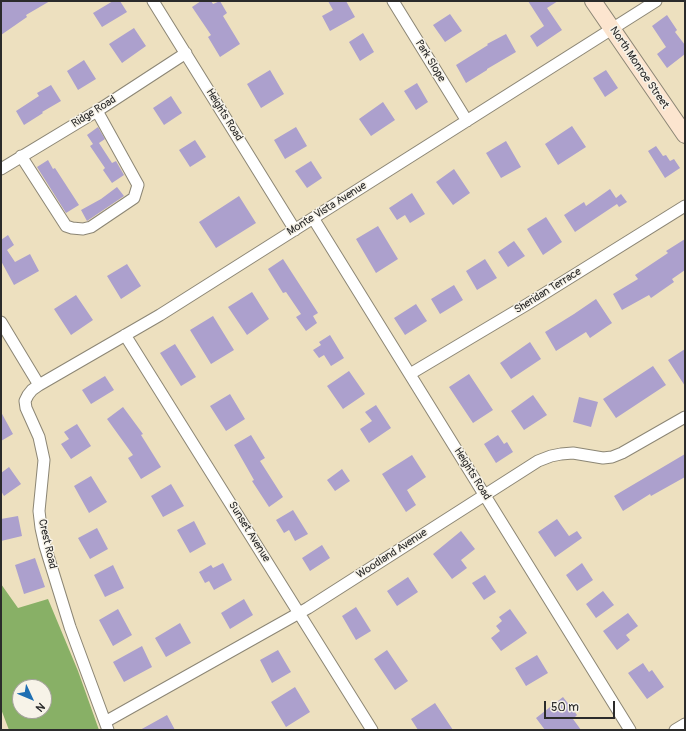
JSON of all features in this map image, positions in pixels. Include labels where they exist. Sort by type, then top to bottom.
[{"type":"main road","name":"North Monroe Street","points":[[593,1],[685,135]]},
{"type":"street","name":"Heights Road","points":[[153,1],[295,230]]},
{"type":"street","name":"Park Slope","points":[[393,1],[468,121]]},
{"type":"street","name":"Monte Vista Avenue","points":[[39,386],[160,315],[656,1]]},
{"type":"street","name":"Ridge Road","points":[[1,169],[97,111],[186,53]]},
{"type":"street","points":[[21,156],[66,226],[83,229],[91,227],[134,198],[138,185],[97,111]]},
{"type":"street","name":"Sheridan Terrace","points":[[410,374],[526,305],[685,206]]},
{"type":"street","name":"Heights Road","points":[[313,218],[630,730]]},
{"type":"street","points":[[1,322],[39,386]]},
{"type":"street","name":"Sunset Avenue","points":[[125,335],[372,730]]},
{"type":"street","name":"Crest Road","points":[[39,386],[32,390],[25,401],[26,408],[39,437],[44,460],[39,511],[41,528],[45,546],[70,627],[106,726]]},
{"type":"street","name":"Woodland Avenue","points":[[106,726],[299,613],[538,460],[551,456],[573,454],[603,458],[612,457],[622,453],[685,417]]},
{"type":"street","points":[[675,730],[685,724]]},
{"type":"green space","points":[[1,584],[18,608],[48,599],[78,671],[99,730],[9,730],[1,709]]},
{"type":"building","points":[[1,1],[50,1],[26,15],[27,17],[1,35]]},
{"type":"building","points":[[113,1],[120,1],[127,12],[102,27],[93,13]]},
{"type":"building","points":[[201,1],[211,1],[213,4],[220,1],[227,13],[223,16],[240,44],[220,57],[208,37],[211,35],[192,7]]},
{"type":"building","points":[[328,1],[346,1],[355,17],[330,31],[322,16],[333,10]]},
{"type":"building","points":[[528,1],[558,1],[547,8],[562,30],[537,47],[530,36],[544,26]]},
{"type":"building","points":[[450,14],[462,31],[445,42],[433,25]]},
{"type":"building","points":[[667,15],[677,30],[675,32],[685,45],[685,54],[667,68],[657,54],[666,47],[652,26]]},
{"type":"building","points":[[134,28],[146,46],[122,63],[109,44]]},
{"type":"building","points":[[363,33],[374,52],[360,61],[349,42]]},
{"type":"building","points":[[506,34],[516,52],[466,83],[456,65],[488,45],[487,44]]},
{"type":"building","points":[[84,60],[96,79],[78,90],[67,71]]},
{"type":"building","points":[[270,70],[284,94],[261,108],[247,84]]},
{"type":"building","points":[[606,70],[618,88],[605,97],[593,78]]},
{"type":"building","points":[[417,83],[428,102],[416,110],[404,91]]},
{"type":"building","points":[[51,85],[61,101],[24,125],[16,111],[39,96],[37,93]]},
{"type":"building","points":[[171,96],[182,113],[164,125],[153,108]]},
{"type":"building","points":[[383,102],[395,120],[371,136],[359,119]]},
{"type":"building","points":[[572,126],[586,147],[558,165],[545,144]]},
{"type":"building","points":[[98,127],[105,139],[99,143],[112,163],[116,161],[124,175],[112,183],[103,170],[105,168],[90,146],[93,144],[87,135]]},
{"type":"building","points":[[296,127],[307,146],[285,159],[274,140]]},
{"type":"building","points":[[195,140],[206,157],[190,167],[179,150]]},
{"type":"building","points":[[506,141],[521,167],[501,178],[486,153]]},
{"type":"building","points":[[656,146],[663,156],[666,155],[670,161],[674,159],[680,168],[665,178],[648,151]]},
{"type":"building","points":[[48,160],[53,169],[55,168],[79,205],[66,213],[37,167]]},
{"type":"building","points":[[311,161],[322,178],[307,188],[295,171]]},
{"type":"building","points":[[454,169],[470,193],[453,205],[436,182]]},
{"type":"building","points":[[117,187],[124,196],[87,221],[81,210],[101,199]]},
{"type":"building","points":[[610,189],[616,198],[621,194],[627,202],[619,207],[617,204],[575,232],[564,215],[584,202],[586,206]]},
{"type":"building","points":[[412,193],[425,214],[410,223],[405,215],[397,220],[389,208]]},
{"type":"building","points":[[239,196],[256,223],[216,248],[199,222]]},
{"type":"building","points":[[546,217],[562,242],[543,255],[527,229]]},
{"type":"building","points":[[378,226],[398,259],[376,273],[356,239]]},
{"type":"building","points":[[8,235],[14,245],[7,250],[15,262],[30,254],[39,271],[14,285],[1,261],[1,240]]},
{"type":"building","points":[[685,239],[685,270],[672,279],[674,282],[651,298],[649,295],[622,310],[613,294],[638,279],[635,275],[668,253],[666,251]]},
{"type":"building","points":[[514,241],[525,256],[508,267],[498,252]]},
{"type":"building","points":[[283,259],[318,313],[313,316],[317,323],[306,331],[296,317],[301,314],[286,292],[283,293],[268,269]]},
{"type":"building","points":[[485,259],[497,278],[477,290],[466,271]]},
{"type":"building","points":[[127,264],[141,286],[121,299],[107,276]]},
{"type":"building","points":[[454,285],[463,300],[440,314],[431,299]]},
{"type":"building","points":[[252,292],[269,319],[247,335],[228,307]]},
{"type":"building","points":[[76,295],[93,320],[71,335],[54,309]]},
{"type":"building","points":[[596,299],[612,323],[590,338],[586,332],[556,351],[545,332]]},
{"type":"building","points":[[416,304],[427,321],[405,335],[394,318]]},
{"type":"building","points":[[213,316],[234,350],[211,364],[190,330]]},
{"type":"building","points":[[330,335],[344,358],[331,366],[324,355],[319,358],[313,350],[321,345],[319,342]]},
{"type":"building","points":[[530,342],[541,359],[511,379],[500,363]]},
{"type":"building","points":[[175,344],[196,377],[181,386],[160,353]]},
{"type":"building","points":[[685,349],[685,386],[668,360]]},
{"type":"building","points":[[653,366],[666,385],[616,418],[603,399]]},
{"type":"building","points":[[349,371],[365,394],[343,409],[327,386]]},
{"type":"building","points":[[469,374],[493,410],[473,423],[449,387]]},
{"type":"building","points":[[105,376],[114,390],[91,404],[82,390]]},
{"type":"building","points":[[230,394],[245,419],[226,431],[210,406]]},
{"type":"building","points":[[533,395],[547,415],[524,430],[511,411]]},
{"type":"building","points":[[579,397],[598,402],[591,427],[573,422]]},
{"type":"building","points":[[376,405],[391,428],[369,443],[360,429],[372,421],[365,412]]},
{"type":"building","points":[[123,407],[143,434],[141,435],[161,467],[141,479],[128,458],[133,455],[107,419]]},
{"type":"building","points":[[1,412],[13,434],[1,441]]},
{"type":"building","points":[[77,424],[91,446],[71,459],[61,444],[69,439],[64,432]]},
{"type":"building","points":[[251,435],[265,458],[260,461],[283,497],[269,507],[252,481],[254,480],[234,445]]},
{"type":"building","points":[[498,435],[504,444],[507,442],[513,452],[496,463],[484,444]]},
{"type":"building","points":[[685,454],[685,477],[651,496],[650,494],[623,511],[614,496]]},
{"type":"building","points":[[412,455],[426,477],[407,490],[416,505],[406,512],[382,474]]},
{"type":"building","points":[[9,467],[21,484],[4,496],[1,491],[1,473]]},
{"type":"building","points":[[342,469],[350,481],[335,491],[327,480]]},
{"type":"building","points":[[91,476],[107,502],[89,513],[74,486]]},
{"type":"building","points":[[171,484],[184,506],[163,517],[151,496]]},
{"type":"building","points":[[293,510],[308,534],[295,541],[289,530],[284,533],[276,520]]},
{"type":"building","points":[[18,516],[22,536],[1,541],[1,519]]},
{"type":"building","points":[[557,519],[569,536],[577,531],[582,538],[555,557],[538,532]]},
{"type":"building","points":[[194,521],[206,544],[190,553],[177,530]]},
{"type":"building","points":[[97,528],[108,549],[90,559],[78,538]]},
{"type":"building","points":[[461,531],[475,549],[461,560],[467,568],[452,579],[433,554]]},
{"type":"building","points":[[322,545],[330,558],[310,571],[302,558]]},
{"type":"building","points":[[35,558],[45,587],[24,594],[15,565]]},
{"type":"building","points":[[223,563],[232,580],[214,590],[209,581],[205,583],[199,572],[211,565],[213,568]]},
{"type":"building","points":[[582,563],[593,580],[577,591],[566,575]]},
{"type":"building","points":[[113,565],[124,588],[105,597],[94,575]]},
{"type":"building","points":[[485,575],[496,592],[484,600],[472,583]]},
{"type":"building","points":[[408,577],[418,592],[397,606],[387,591]]},
{"type":"building","points":[[603,591],[614,605],[596,618],[586,604]]},
{"type":"building","points":[[244,599],[253,615],[230,629],[221,613]]},
{"type":"building","points":[[356,607],[371,631],[356,640],[342,616]]},
{"type":"building","points":[[118,609],[132,635],[113,646],[99,620]]},
{"type":"building","points":[[510,609],[527,633],[501,651],[491,638],[500,631],[496,626],[502,621],[499,617]]},
{"type":"building","points":[[628,613],[638,626],[626,635],[630,640],[617,650],[603,631]]},
{"type":"building","points":[[180,623],[191,643],[166,657],[155,638]]},
{"type":"building","points":[[142,646],[152,667],[124,682],[113,662]]},
{"type":"building","points":[[278,650],[291,672],[272,683],[260,660]]},
{"type":"building","points":[[387,650],[408,681],[395,690],[374,659]]},
{"type":"building","points":[[537,655],[548,673],[526,686],[515,668]]},
{"type":"building","points":[[643,663],[649,672],[652,670],[664,687],[647,699],[628,673]]},
{"type":"building","points":[[295,687],[310,712],[286,727],[271,702]]},
{"type":"building","points":[[563,697],[577,715],[573,719],[581,730],[545,730],[536,718]]},
{"type":"building","points":[[435,703],[453,730],[418,730],[411,719]]},
{"type":"building","points":[[167,715],[175,730],[140,730]]}]
